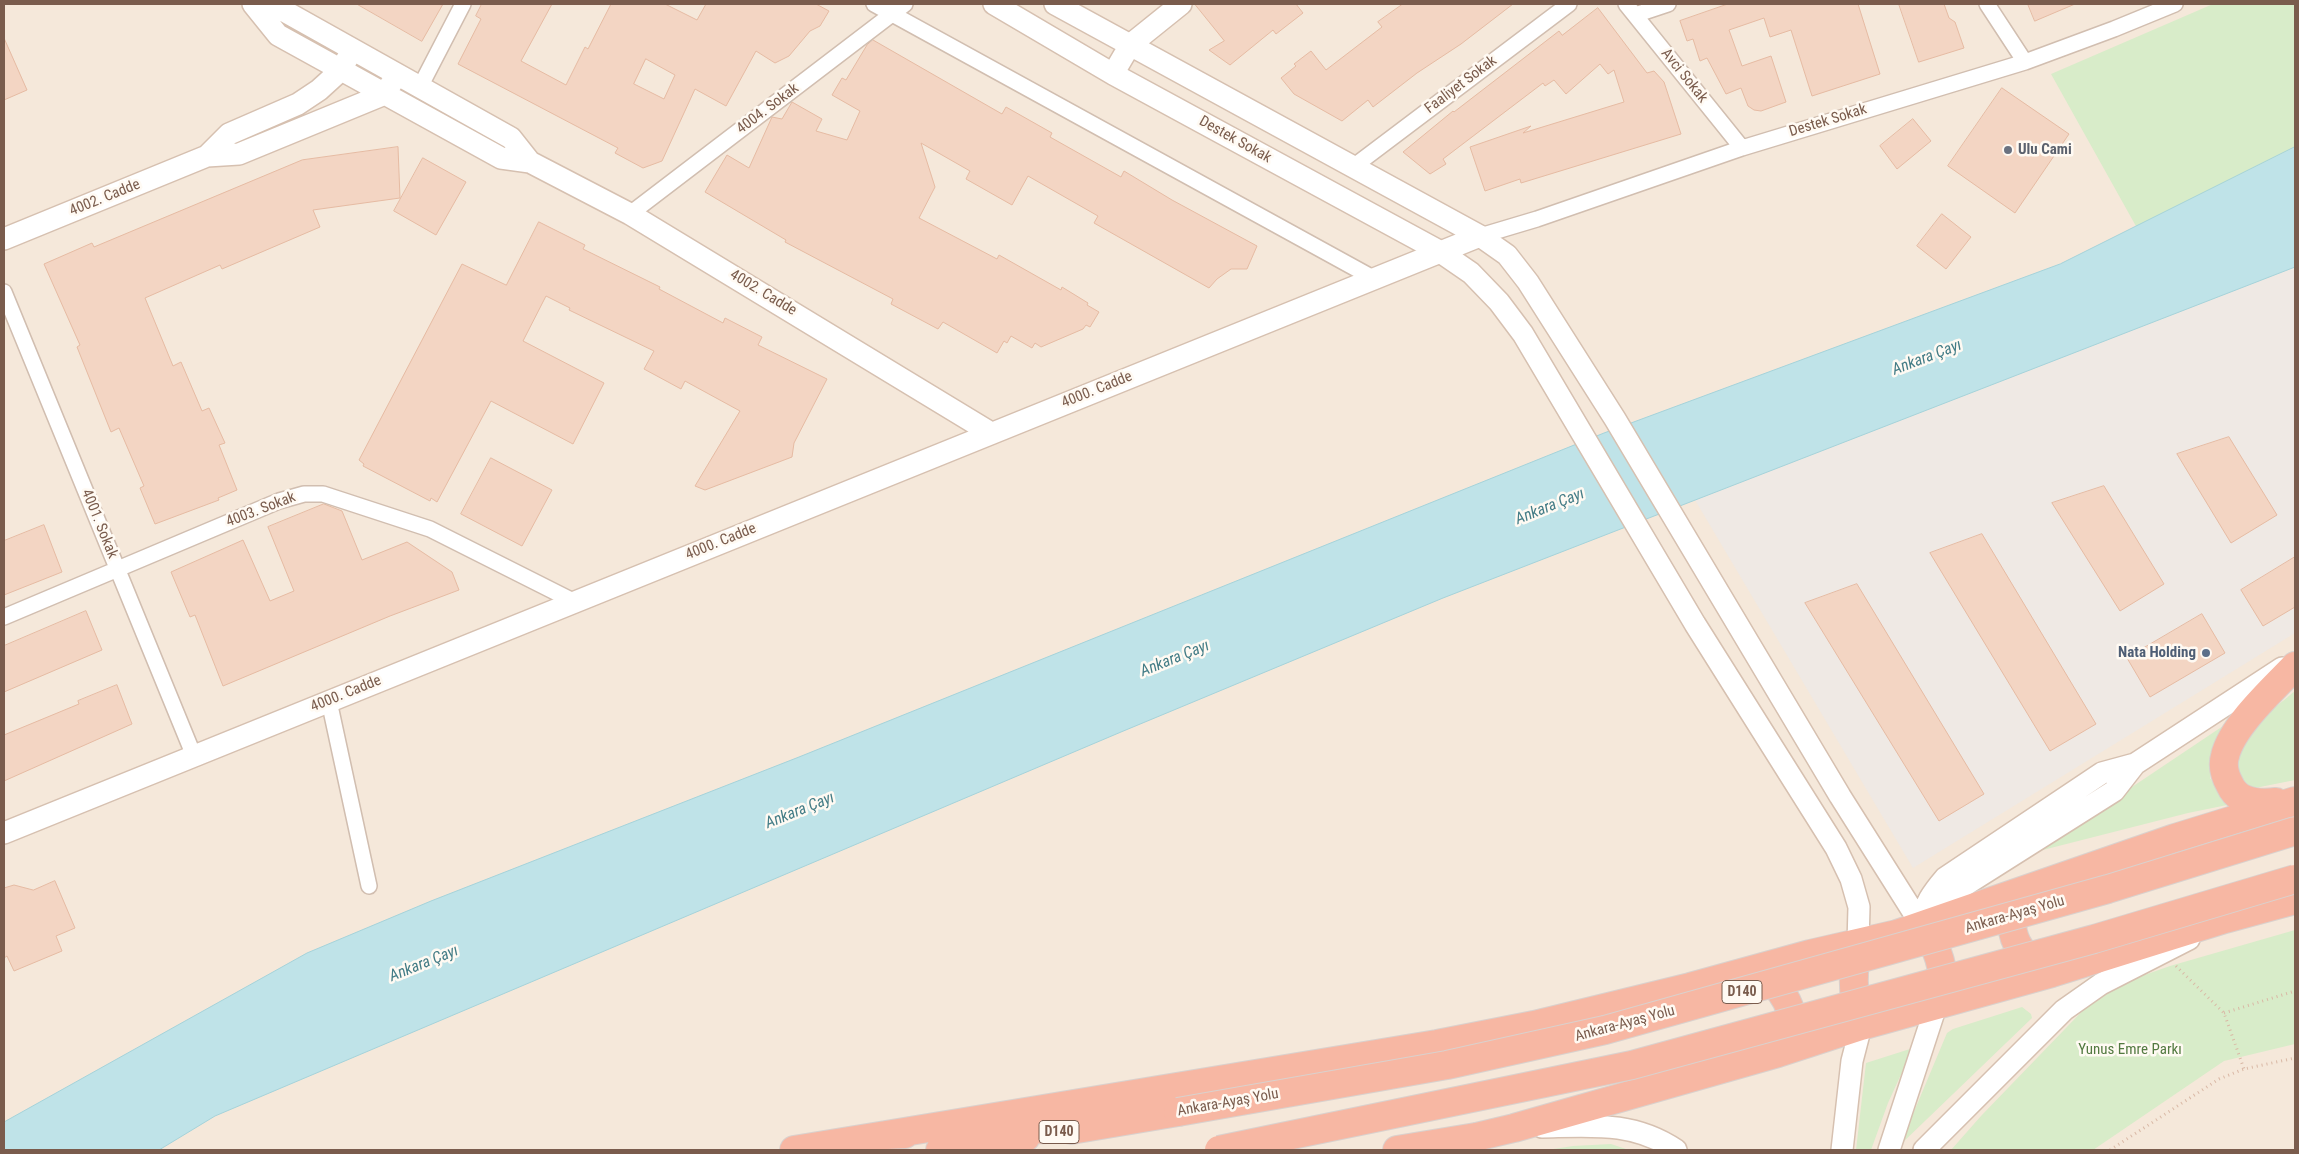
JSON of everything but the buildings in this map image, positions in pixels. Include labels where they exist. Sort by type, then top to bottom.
[{"type":"highway","points":[[2295,666],[2232,736],[2224,757],[2224,774],[2232,791],[2244,800],[2260,804],[2295,801]]},
{"type":"highway","points":[[794,1150],[1437,1044],[1534,1025],[1922,926],[2175,838],[2295,801]]},
{"type":"highway","name":"Ankara-Ayaş Yolu","points":[[940,1150],[1178,1112],[1447,1065],[1605,1030],[2108,889],[2295,831]]},
{"type":"highway","points":[[1219,1150],[1632,1065],[2094,939],[2295,879]]},
{"type":"highway","points":[[2045,884],[2023,898],[2015,908],[2012,929],[2014,939],[2019,949],[2034,963],[2056,967],[2076,965]]},
{"type":"highway","points":[[1397,1150],[1476,1137],[1514,1128],[1778,1053],[1861,1026],[1936,1006],[2225,919],[2295,900]]},
{"type":"highway","points":[[1922,926],[1935,946],[1942,965],[1942,982],[1936,1006]]},
{"type":"highway","points":[[1858,943],[1854,966],[1854,990],[1861,1026]]},
{"type":"highway","points":[[1748,971],[1770,979],[1785,996],[1788,1003],[1791,1026],[1787,1040],[1778,1053]]},
{"type":"highway","points":[[886,1135],[1088,1127]]},
{"type":"street","points":[[253,4],[278,35],[341,70]]},
{"type":"street","points":[[266,4],[286,12],[353,49]]},
{"type":"street","points":[[420,87],[463,4]]},
{"type":"street","points":[[874,4],[1373,278]]},
{"type":"street","name":"4004. Sokak","points":[[630,214],[905,4]]},
{"type":"street","name":"Destek Sokak","points":[[994,4],[1113,74],[1439,251],[1742,148],[2024,62],[2175,4]]},
{"type":"street","points":[[1055,4],[1480,236],[1507,255],[1528,282],[1615,419],[1840,796],[1922,926]]},
{"type":"street","points":[[1113,74],[1130,45],[1181,4]]},
{"type":"street","name":"Faaliyet Sokak","points":[[1353,166],[1569,4]]},
{"type":"street","points":[[1630,9],[1668,4]]},
{"type":"street","points":[[1987,4],[2024,62]]},
{"type":"street","name":"Avci Sokak","points":[[1630,9],[1742,148]]},
{"type":"street","name":"4002. Cadde","points":[[207,156],[229,134],[298,104],[319,90],[341,70],[353,49],[511,138],[530,162]]},
{"type":"street","name":"4002. Cadde","points":[[341,70],[501,158],[530,162],[630,214],[991,433]]},
{"type":"street","points":[[385,94],[397,74]]},
{"type":"street","name":"4002. Cadde","points":[[4,239],[207,156],[239,154],[385,94]]},
{"type":"street","points":[[1439,251],[1471,273],[1499,302],[1523,334],[1640,532],[1836,848],[1851,879],[1859,908],[1858,943]]},
{"type":"street","name":"4000. Cadde","points":[[4,833],[1439,251]]},
{"type":"street","name":"4001. Sokak","points":[[4,292],[194,756]]},
{"type":"street","name":"4003. Sokak","points":[[4,617],[279,501],[304,494],[323,494],[430,529],[574,602]]},
{"type":"street","points":[[1922,926],[1924,909],[1930,896],[1945,878],[2102,773],[2135,764],[2295,659]]},
{"type":"street","points":[[329,701],[369,886]]},
{"type":"street","points":[[1924,1150],[2064,1010],[2101,984],[2225,919]]},
{"type":"street","points":[[1889,1150],[1936,1006]]},
{"type":"street","points":[[1842,1150],[1852,1061],[1861,1026]]},
{"type":"street","points":[[1514,1128],[1612,1126],[1636,1130],[1659,1138],[1676,1150]]},
{"type":"path","points":[[2163,953],[2224,1013],[2244,1069]]},
{"type":"path","points":[[2224,1013],[2295,991]]},
{"type":"path","points":[[2110,1150],[2219,1079],[2244,1069],[2295,1058]]},
{"type":"shaded area","points":[[4,4],[2295,4],[2295,1150],[4,1150]]},
{"type":"shaded area","points":[[2295,267],[2295,633],[1913,868],[1695,500]]},
{"type":"green space","points":[[2213,4],[2295,4],[2295,147],[2137,228],[2051,74]]},
{"type":"green space","points":[[2295,691],[2295,780],[2255,788],[2240,784],[2235,757],[2244,738],[2269,712]]},
{"type":"green space","points":[[2226,724],[2212,758],[2210,778],[2223,796],[2232,804],[2188,813],[2035,852]]},
{"type":"green space","name":"Yunus Emre Parkı","points":[[2295,930],[2295,1044],[2224,1061],[2093,1150],[1951,1150],[1981,1116],[2093,1000],[2133,979],[2170,966]]},
{"type":"green space","points":[[2022,1007],[2031,1014],[2032,1018],[1900,1145],[1947,1033],[1953,1029]]},
{"type":"green space","points":[[1913,1048],[1888,1103],[1871,1150],[1856,1150],[1866,1063]]},
{"type":"green space","points":[[1611,1144],[1629,1150],[1547,1150],[1573,1146]]},
{"type":"water","name":"Ankara Çayı","points":[[2295,147],[2295,267],[1443,598],[1121,732],[215,1116],[159,1150],[4,1150],[4,1122],[307,953],[431,901],[799,757],[1604,433],[2060,264]]},
{"type":"place","name":"Ulu Cami","points":[[2008,150]]},
{"type":"place","name":"Nata Holding","points":[[2206,653]]}]
